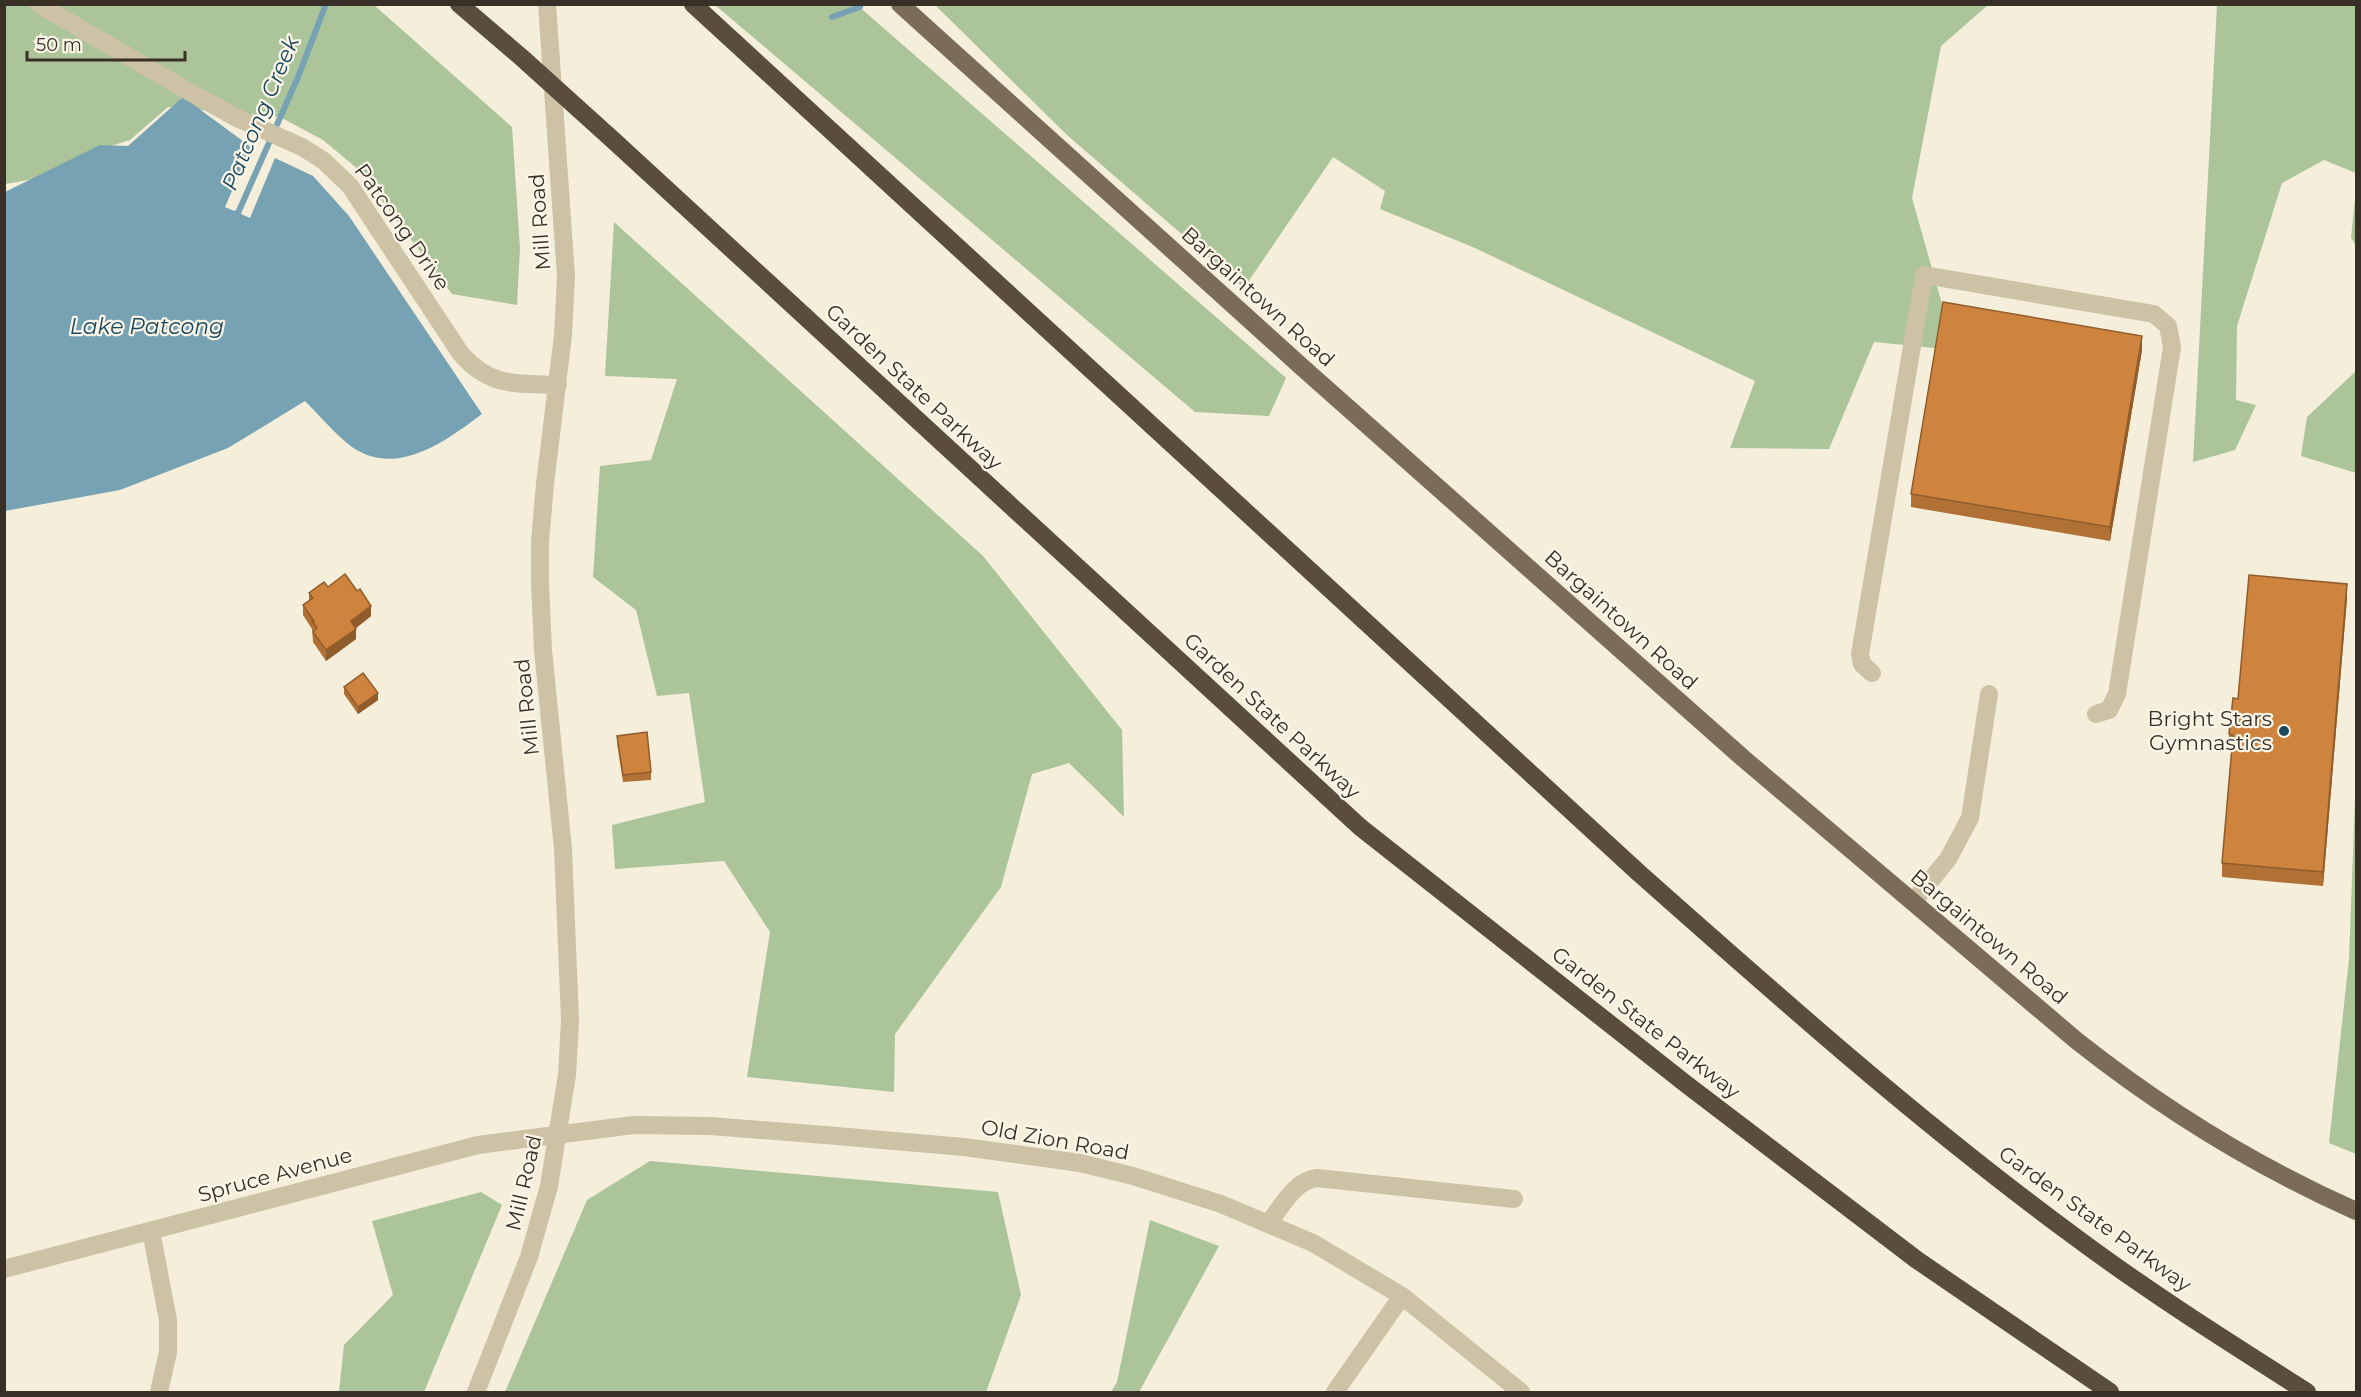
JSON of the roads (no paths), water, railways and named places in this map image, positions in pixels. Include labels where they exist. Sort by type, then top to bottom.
[{"type":"highway","name":"Garden State Parkway","points":[[459,4],[613,140],[1360,827],[1686,1084],[1917,1260],[2110,1392]]},
{"type":"highway","name":"Garden State Parkway","points":[[693,4],[1622,858],[1774,993],[1946,1136],[2077,1239],[2221,1338],[2307,1392]]},
{"type":"main road","name":"Bargaintown Road","points":[[900,4],[1311,376],[1652,678],[2118,1074],[2215,1137],[2300,1184],[2356,1211]]},
{"type":"street","name":"Patcong Drive","points":[[38,4],[188,92],[315,155],[350,186],[461,354],[473,367],[486,376],[506,382],[558,385]]},
{"type":"street","name":"Mill Road","points":[[476,1392],[529,1257],[549,1186],[567,1064],[569,973],[563,849],[543,650],[540,583],[544,494],[558,385],[566,276],[547,4]]},
{"type":"street","points":[[1872,673],[1862,664],[1860,654],[1924,275],[2154,314],[2168,326],[2172,347],[2117,694],[2109,710],[2096,714]]},
{"type":"street","points":[[1913,902],[1948,859],[1970,818],[1989,694]]},
{"type":"street","name":"Old Zion Road","points":[[558,1134],[633,1125],[698,1125],[963,1147],[1080,1163],[1133,1176],[1221,1204],[1313,1243],[1402,1296],[1521,1392]]},
{"type":"street","name":"Spruce Avenue","points":[[4,1269],[478,1145],[558,1134]]},
{"type":"street","points":[[1269,1223],[1302,1184],[1309,1179],[1317,1178],[1514,1199]]},
{"type":"street","points":[[151,1231],[168,1320],[168,1352],[159,1392]]},
{"type":"street","points":[[1335,1392],[1402,1296]]},
{"type":"water","name":"Lake Patcong","points":[[183,97],[251,147],[225,207],[250,218],[275,158],[313,176],[349,216],[482,414],[453,435],[420,452],[386,459],[369,456],[352,447],[305,401],[228,448],[120,490],[5,511],[5,192],[100,145],[128,146]]},
{"type":"waterway","name":"Patcong Creek","points":[[232,214],[238,213],[298,77],[326,4]]},
{"type":"waterway","points":[[832,17],[860,7]]},
{"type":"place","name":"Bright Stars Gymnastics","points":[[2284,731]]}]
